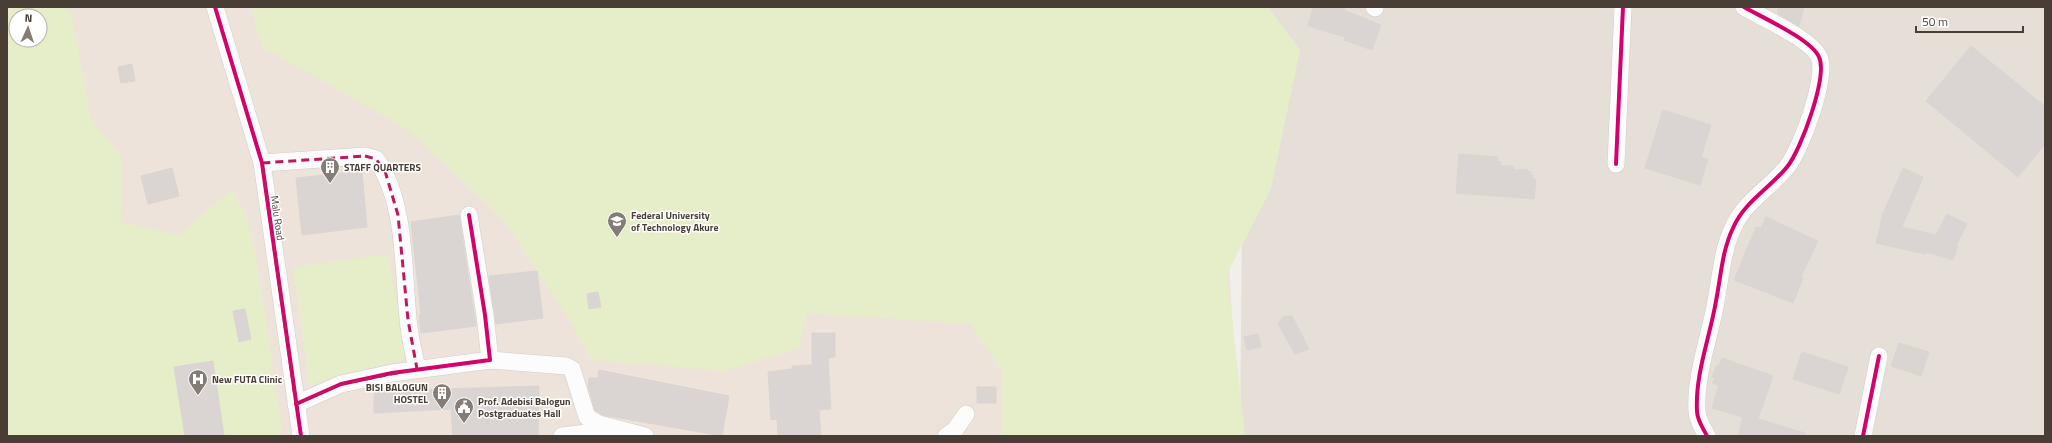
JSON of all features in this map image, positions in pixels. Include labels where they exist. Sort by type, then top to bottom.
[{"type":"street","name":"Malu Road","points":[[215,7],[262,163],[301,436]]},
{"type":"street","points":[[1616,164],[1623,7]]},
{"type":"street","points":[[1707,436],[1697,413],[1697,403],[1702,363],[1716,302],[1723,253],[1733,227],[1740,215],[1787,167],[1796,153],[1805,133],[1822,75],[1822,64],[1818,54],[1800,38],[1744,7]]},
{"type":"street","points":[[262,163],[365,156],[376,159],[385,171],[398,215],[403,250],[408,320],[417,370]]},
{"type":"street","points":[[469,215],[485,315],[490,360]]},
{"type":"street","points":[[1863,436],[1879,356]]},
{"type":"street","points":[[296,404],[341,384],[417,370],[490,360],[566,366],[572,369],[587,417],[593,422],[645,436]]},
{"type":"street","points":[[946,436],[955,430],[966,414]]},
{"type":"street","points":[[562,436],[622,429]]},
{"type":"highlighted area","points":[[365,156],[376,159],[385,171],[398,215],[408,320],[417,369],[341,384],[296,404],[262,163]]},
{"type":"shaded area","name":"Federal University of Technology Akure","points":[[7,7],[1214,7],[1239,436],[7,436]]},
{"type":"shaded area","points":[[1244,7],[2045,7],[2045,436],[1240,436]]},
{"type":"green space","points":[[7,7],[62,7],[71,12],[91,119],[122,156],[121,222],[179,235],[232,190],[247,219],[257,260],[283,436],[7,436]]},
{"type":"green space","points":[[251,7],[1268,7],[1300,50],[1271,189],[1227,274],[1245,436],[1001,436],[1002,371],[971,324],[807,313],[799,348],[726,371],[592,360],[575,329],[507,224],[405,128],[262,47]]},
{"type":"green space","points":[[388,254],[406,358],[309,385],[293,267]]},
{"type":"building","points":[[1313,7],[1345,7],[1344,10],[1381,25],[1372,50],[1344,40],[1345,37],[1308,26]]},
{"type":"building","points":[[1779,7],[1804,7],[1799,26],[1777,13]]},
{"type":"building","points":[[1971,46],[2045,106],[2045,144],[2018,177],[1926,101]]},
{"type":"building","points":[[132,64],[135,81],[121,83],[118,67]]},
{"type":"building","points":[[1663,110],[1711,125],[1701,157],[1708,159],[1700,185],[1645,168]]},
{"type":"building","points":[[1459,154],[1498,157],[1497,161],[1501,162],[1501,166],[1513,166],[1514,170],[1527,169],[1528,172],[1531,172],[1530,175],[1533,175],[1533,179],[1536,179],[1534,199],[1456,193]]},
{"type":"building","points":[[172,168],[179,196],[148,204],[141,176]]},
{"type":"building","points":[[1903,168],[1923,177],[1902,227],[1936,235],[1947,214],[1967,224],[1956,246],[1958,246],[1953,260],[1926,252],[1925,254],[1876,243],[1883,214]]},
{"type":"building","points":[[362,171],[367,227],[302,235],[296,178]]},
{"type":"building","points":[[459,215],[476,326],[421,333],[419,315],[421,315],[411,222]]},
{"type":"building","points":[[1766,217],[1818,241],[1801,277],[1803,278],[1793,303],[1734,280],[1756,227],[1761,228]]},
{"type":"building","points":[[537,271],[543,318],[496,324],[489,276]]},
{"type":"building","points":[[598,292],[601,307],[589,309],[587,294]]},
{"type":"building","points":[[245,309],[251,339],[239,342],[233,311]]},
{"type":"building","points":[[1284,316],[1292,316],[1309,349],[1295,354],[1278,324]]},
{"type":"building","points":[[812,333],[835,333],[835,357],[828,358],[831,409],[819,410],[821,435],[778,436],[777,419],[771,420],[768,372],[792,369],[792,366],[812,365]]},
{"type":"building","points":[[1258,334],[1261,347],[1247,350],[1244,337]]},
{"type":"building","points":[[1899,343],[1929,352],[1921,376],[1891,366]]},
{"type":"building","points":[[1802,352],[1848,367],[1839,394],[1793,379]]},
{"type":"building","points":[[1722,358],[1773,376],[1758,419],[1805,433],[1804,436],[1738,436],[1743,417],[1712,408],[1719,385],[1713,383],[1715,378],[1712,377]]},
{"type":"building","name":"New FUTA Clinic","points":[[213,361],[224,436],[185,436],[174,367]]},
{"type":"building","points":[[599,370],[729,396],[722,436],[603,415],[595,410],[588,386],[589,378],[598,378]]},
{"type":"building","name":"BISI BALOGUN HOSTEL","points":[[539,386],[538,436],[453,436],[451,409],[374,413],[374,391]]},
{"type":"building","points":[[977,387],[996,387],[996,403],[977,403]]},
{"type":"cycle path","points":[[215,7],[262,163],[301,436]]},
{"type":"cycle path","points":[[1616,164],[1623,7]]},
{"type":"cycle path","points":[[1707,436],[1700,424],[1697,414],[1698,383],[1718,292],[1726,246],[1733,228],[1744,210],[1780,175],[1793,158],[1812,113],[1820,80],[1821,66],[1819,57],[1814,50],[1796,36],[1744,7]]},
{"type":"cycle path","points":[[296,404],[341,384],[392,373],[490,360],[485,315],[469,215]]},
{"type":"cycle path","points":[[1863,436],[1879,356]]},
{"type":"place","name":"STAFF QUARTERS","points":[[330,184]]},
{"type":"place","name":"Federal University of Technology Akure","points":[[617,238]]},
{"type":"place","name":"New FUTA Clinic","points":[[198,396]]},
{"type":"place","name":"BISI BALOGUN HOSTEL","points":[[442,410]]},
{"type":"place","name":"Prof. Adebisi Balogun Postgraduates Hall","points":[[464,424]]}]
